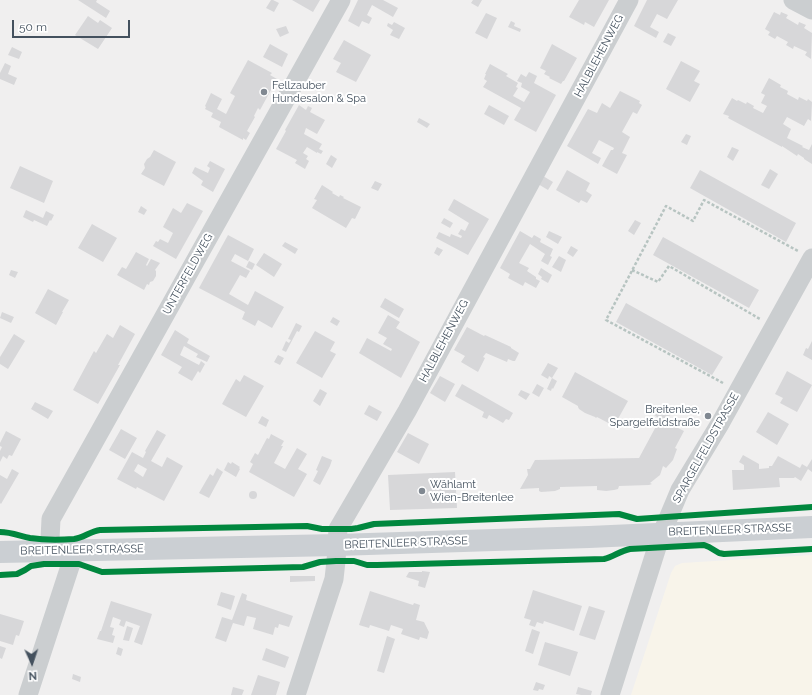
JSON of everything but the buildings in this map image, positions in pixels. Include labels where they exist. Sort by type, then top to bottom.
[{"type":"main road","name":"BREITENLEER STRASSE","points":[[0,552],[336,545],[589,537],[812,527]]},
{"type":"street","name":"UNTERFELDWEG","points":[[52,551],[50,539],[51,519],[341,0]]},
{"type":"street","name":"HALBLEHENWEG","points":[[296,695],[334,579],[338,529],[406,411],[629,0]]},
{"type":"street","points":[[793,0],[812,10]]},
{"type":"street","name":"SPARGELFELDSTRASSE","points":[[610,695],[662,533],[680,490],[721,422],[812,258]]},
{"type":"street","points":[[28,695],[74,551]]},
{"type":"path","points":[[727,385],[606,320],[666,206],[693,221],[704,200],[812,258]]},
{"type":"path","points":[[632,270],[658,282],[669,266],[762,320]]},
{"type":"shaded area","points":[[812,555],[812,695],[631,695],[671,573],[675,566],[682,563]]},
{"type":"cycle path","points":[[0,532],[12,533],[35,539],[63,540],[74,539],[100,530],[307,526],[322,529],[351,529],[374,524],[619,514],[637,519],[812,507]]},
{"type":"cycle path","points":[[0,575],[17,574],[31,566],[44,564],[79,564],[102,572],[303,567],[320,562],[336,561],[354,561],[367,565],[377,565],[604,559],[630,549],[704,545],[724,554],[812,549]]},
{"type":"place","name":"Fellzauber Hundesalon & Spa","points":[[264,92]]},
{"type":"place","name":"Breitenlee, Spargelfeldstraße","points":[[708,416]]},
{"type":"place","name":"Wählamt Wien-Breitenlee","points":[[422,491]]}]
